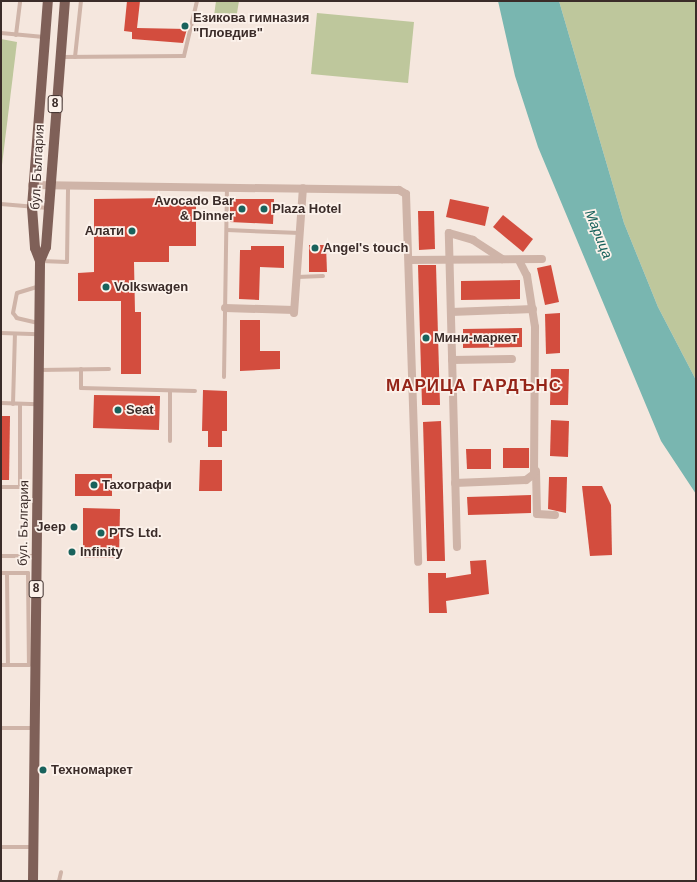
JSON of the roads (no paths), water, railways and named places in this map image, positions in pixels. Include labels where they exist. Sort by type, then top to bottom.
[{"type":"main road","name":"бул. България","points":[[33,881],[40,261],[35,248],[32,185],[48,1]]},
{"type":"main road","name":"бул. България","points":[[40,261],[46,247],[49,186],[65,1]]},
{"type":"street","points":[[32,185],[399,190],[406,194],[418,562]]},
{"type":"street","points":[[226,308],[294,311],[303,188]]},
{"type":"street","points":[[457,547],[449,233],[473,240],[502,259]]},
{"type":"street","points":[[409,260],[542,259]]},
{"type":"street","points":[[520,260],[528,276],[533,309],[536,514],[555,515]]},
{"type":"street","points":[[451,312],[533,309]]},
{"type":"street","points":[[452,360],[512,359]]},
{"type":"street","points":[[455,483],[526,480],[536,466]]},
{"type":"lane","points":[[16,35],[20,1]]},
{"type":"lane","points":[[75,56],[81,1]]},
{"type":"lane","points":[[60,56],[171,58],[187,52],[197,1]]},
{"type":"lane","points":[[1,33],[45,37]]},
{"type":"lane","points":[[40,261],[67,262],[68,186]]},
{"type":"lane","points":[[224,377],[227,188]]},
{"type":"lane","points":[[1,204],[48,208]]},
{"type":"lane","points":[[227,230],[300,233]]},
{"type":"lane","points":[[297,277],[323,276]]},
{"type":"lane","points":[[39,329],[17,318],[13,313],[17,293],[40,286]]},
{"type":"lane","points":[[1,333],[15,334],[39,329]]},
{"type":"lane","points":[[13,404],[15,334]]},
{"type":"lane","points":[[81,369],[81,388],[195,391]]},
{"type":"lane","points":[[39,370],[109,369]]},
{"type":"lane","points":[[170,391],[170,441]]},
{"type":"lane","points":[[1,403],[38,404]]},
{"type":"lane","points":[[1,487],[20,487],[20,404]]},
{"type":"lane","points":[[1,556],[37,556]]},
{"type":"lane","points":[[1,573],[28,572],[28,665],[1,665]]},
{"type":"lane","points":[[8,573],[8,665]]},
{"type":"lane","points":[[1,728],[35,728]]},
{"type":"lane","points":[[1,846],[33,847]]},
{"type":"lane","points":[[59,881],[61,872]]},
{"type":"water","name":"Марица","points":[[498,1],[559,1],[624,223],[658,307],[696,380],[696,494],[661,441],[538,147],[515,76]]},
{"type":"place","name":"Езикова гимназия \"Пловдив\"","points":[[185,26]]},
{"type":"place","name":"Avocado Bar & Dinner","points":[[242,209]]},
{"type":"place","name":"Plaza Hotel","points":[[264,209]]},
{"type":"place","name":"Алати","points":[[132,231]]},
{"type":"place","name":"Angel's touch","points":[[315,248]]},
{"type":"place","name":"Volkswagen","points":[[106,287]]},
{"type":"place","name":"Мини-маркет","points":[[426,338]]},
{"type":"place","name":"Seat","points":[[118,410]]},
{"type":"place","name":"Тахографи","points":[[94,485]]},
{"type":"place","name":"Jeep","points":[[74,527]]},
{"type":"place","name":"PTS Ltd.","points":[[101,533]]},
{"type":"place","name":"Infinity","points":[[72,552]]},
{"type":"place","name":"Техномаркет","points":[[43,770]]},
{"type":"district","name":"МАРИЦА ГАРДЪНС","points":[[474,386]]}]
